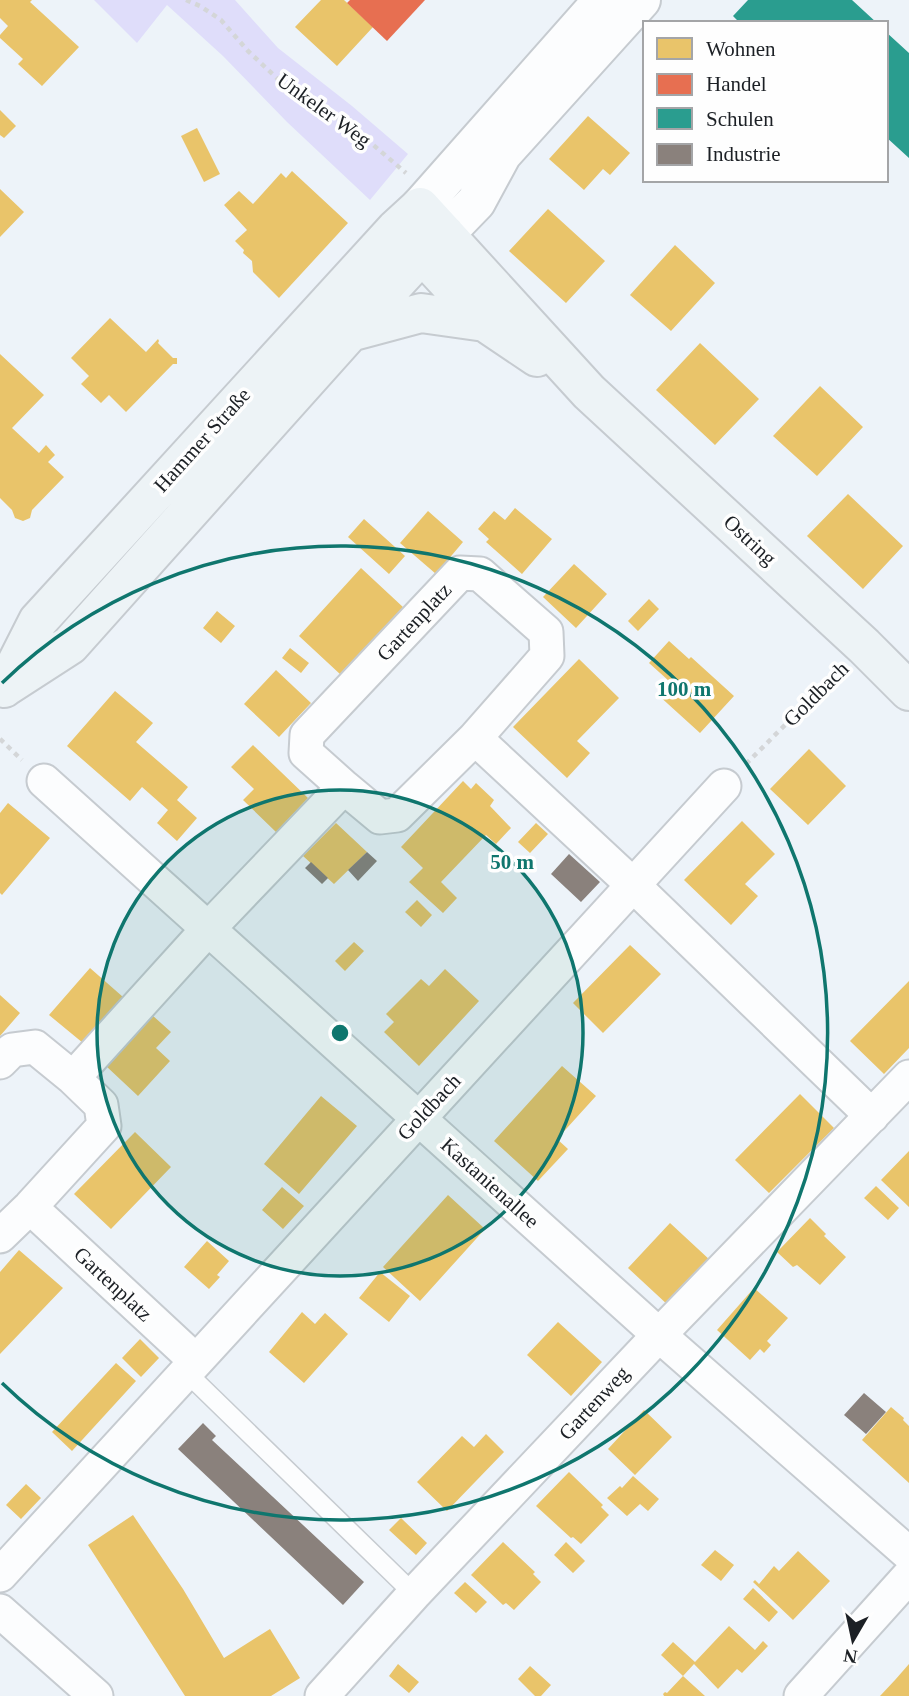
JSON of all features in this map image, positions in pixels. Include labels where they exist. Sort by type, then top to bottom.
[{"type":"main road","points":[[423,223],[485,321]]},
{"type":"main road","name":"Hammer Straße","points":[[2,690],[69,645],[350,332],[423,223]]},
{"type":"main road","name":"Hammer Straße","points":[[2,690],[37,621],[423,223]]},
{"type":"main road","name":"Ostring","points":[[423,223],[589,392],[864,646],[909,691]]},
{"type":"main road","name":"Ostring","points":[[350,332],[421,313],[485,321],[589,392]]},
{"type":"street","name":"Hammer Straße","points":[[423,223],[603,0]]},
{"type":"street","name":"Hammer Straße","points":[[423,223],[476,202],[502,154],[641,0]]},
{"type":"street","name":"Gartenplatz","points":[[460,573],[480,574],[546,632],[547,656],[475,738],[397,815],[380,817],[344,787],[306,753],[306,735],[460,573]]},
{"type":"street","points":[[475,738],[872,1116]]},
{"type":"street","name":"Kastanienallee","points":[[44,781],[659,1335],[909,1554]]},
{"type":"street","name":"Goldbach","points":[[0,1575],[724,786]]},
{"type":"street","points":[[73,1078],[208,929],[344,787]]},
{"type":"street","points":[[0,1062],[12,1050],[35,1047],[102,1105],[104,1126],[0,1236]]},
{"type":"street","name":"Gartenweg","points":[[322,1696],[414,1594],[659,1335],[909,1077]]},
{"type":"street","name":"Gartenplatz","points":[[30,1207],[191,1367]]},
{"type":"street","points":[[801,1696],[909,1576]]},
{"type":"street","points":[[0,1611],[96,1696]]},
{"type":"lane","points":[[191,1367],[414,1594]]},
{"type":"path","name":"Unkeler Weg","points":[[186,0],[201,6],[221,20],[248,51],[297,97],[350,125],[413,179],[423,223]]},
{"type":"path","name":"Goldbach","points":[[724,786],[864,646]]},
{"type":"shaded area","points":[[94,0],[235,0],[278,48],[408,154],[370,200],[167,5],[137,43]]},
{"type":"building: Wohnen","points":[[0,0],[32,0],[30,2],[79,47],[42,86],[18,64],[23,59],[0,38],[8,26],[0,18]]},
{"type":"building: Wohnen","points":[[321,0],[344,0],[373,27],[337,66],[295,27]]},
{"type":"building: Wohnen","points":[[0,110],[16,126],[4,138],[0,135]]},
{"type":"building: Wohnen","points":[[588,116],[630,153],[610,175],[603,169],[584,190],[549,159]]},
{"type":"building: Wohnen","points":[[197,128],[220,174],[204,182],[181,136]]},
{"type":"building: Wohnen","points":[[292,171],[348,223],[279,298],[253,272],[252,261],[235,241],[247,230],[224,205],[239,191],[253,204],[281,173],[286,178]]},
{"type":"building: Wohnen","points":[[0,189],[24,212],[0,237]]},
{"type":"building: Wohnen","points":[[548,209],[605,261],[566,303],[509,251]]},
{"type":"building: Wohnen","points":[[675,245],[715,283],[671,331],[630,295]]},
{"type":"building: Wohnen","points":[[110,318],[146,352],[158,339],[158,343],[173,358],[177,358],[177,364],[173,364],[126,412],[109,395],[101,403],[81,384],[89,376],[71,358]]},
{"type":"building: Wohnen","points":[[700,343],[759,399],[715,445],[656,390]]},
{"type":"building: Wohnen","points":[[0,354],[44,395],[12,428],[39,453],[46,445],[55,455],[48,462],[64,477],[32,510],[30,518],[23,521],[15,518],[12,510],[0,498]]},
{"type":"building: Wohnen","points":[[820,386],[863,427],[817,476],[773,436]]},
{"type":"building: Wohnen","points":[[848,494],[903,546],[863,589],[807,536]]},
{"type":"building: Wohnen","points":[[515,508],[552,539],[522,574],[486,542],[489,539],[478,529],[494,511],[505,520]]},
{"type":"building: Wohnen","points":[[428,511],[463,542],[436,574],[400,543]]},
{"type":"building: Wohnen","points":[[364,519],[405,556],[389,574],[348,537]]},
{"type":"building: Wohnen","points":[[574,564],[607,594],[576,628],[543,597]]},
{"type":"building: Wohnen","points":[[361,568],[404,608],[341,675],[299,636]]},
{"type":"building: Wohnen","points":[[649,599],[659,609],[638,631],[628,621]]},
{"type":"building: Wohnen","points":[[217,611],[235,626],[221,643],[203,628]]},
{"type":"building: Wohnen","points":[[669,641],[734,696],[700,733],[657,694],[669,681],[649,663]]},
{"type":"building: Wohnen","points":[[290,648],[309,663],[301,673],[282,658]]},
{"type":"building: Wohnen","points":[[579,659],[619,698],[577,741],[590,753],[567,778],[513,727]]},
{"type":"building: Wohnen","points":[[276,670],[311,703],[279,737],[244,704]]},
{"type":"building: Wohnen","points":[[115,691],[153,723],[136,742],[188,787],[177,800],[197,818],[177,841],[157,823],[168,810],[142,787],[130,801],[67,746]]},
{"type":"building: Wohnen","points":[[253,745],[308,798],[276,832],[243,800],[254,789],[231,767]]},
{"type":"building: Wohnen","points":[[809,749],[846,786],[808,825],[770,789]]},
{"type":"building: Wohnen","points":[[463,781],[471,789],[476,783],[494,800],[490,806],[511,828],[496,844],[486,835],[441,882],[457,898],[443,913],[409,882],[423,868],[401,847]]},
{"type":"building: Wohnen","points":[[8,803],[50,838],[2,895],[0,813]]},
{"type":"building: Wohnen","points":[[742,821],[775,854],[745,884],[758,896],[731,925],[684,880]]},
{"type":"building: Wohnen","points":[[336,823],[367,852],[334,884],[303,856]]},
{"type":"building: Wohnen","points":[[536,823],[548,834],[530,853],[518,842]]},
{"type":"building: Wohnen","points":[[417,900],[432,915],[421,927],[405,912]]},
{"type":"building: Wohnen","points":[[354,942],[364,951],[345,971],[335,961]]},
{"type":"building: Wohnen","points":[[630,945],[661,974],[603,1033],[573,1003]]},
{"type":"building: Wohnen","points":[[90,968],[123,997],[83,1043],[49,1015]]},
{"type":"building: Wohnen","points":[[445,969],[479,1001],[419,1066],[384,1032],[394,1022],[386,1014],[421,979],[429,986]]},
{"type":"building: Wohnen","points":[[909,981],[909,1048],[884,1074],[850,1041]]},
{"type":"building: Wohnen","points":[[0,995],[20,1013],[0,1036]]},
{"type":"building: Wohnen","points":[[152,1015],[171,1032],[156,1048],[170,1061],[138,1096],[106,1066]]},
{"type":"building: Wohnen","points":[[562,1066],[596,1096],[557,1139],[568,1149],[538,1181],[494,1141]]},
{"type":"building: Wohnen","points":[[800,1094],[834,1128],[769,1193],[735,1160]]},
{"type":"building: Wohnen","points":[[321,1096],[357,1126],[299,1194],[264,1164]]},
{"type":"building: Wohnen","points":[[135,1132],[171,1167],[111,1229],[74,1194]]},
{"type":"building: Wohnen","points":[[909,1151],[909,1207],[881,1180]]},
{"type":"building: Wohnen","points":[[876,1186],[899,1208],[888,1220],[864,1198]]},
{"type":"building: Wohnen","points":[[282,1187],[304,1206],[283,1229],[262,1210]]},
{"type":"building: Wohnen","points":[[448,1195],[485,1229],[420,1301],[383,1267]]},
{"type":"building: Wohnen","points":[[810,1218],[846,1257],[820,1285],[797,1265],[793,1267],[777,1252]]},
{"type":"building: Wohnen","points":[[670,1223],[711,1261],[669,1306],[628,1268]]},
{"type":"building: Wohnen","points":[[207,1241],[229,1261],[209,1289],[184,1267]]},
{"type":"building: Wohnen","points":[[19,1250],[63,1288],[0,1354],[0,1272]]},
{"type":"building: Wohnen","points":[[380,1272],[410,1296],[389,1322],[359,1298]]},
{"type":"building: Wohnen","points":[[754,1288],[788,1318],[767,1341],[771,1345],[764,1353],[760,1349],[750,1360],[717,1330]]},
{"type":"building: Wohnen","points":[[302,1312],[315,1324],[325,1313],[348,1334],[304,1383],[269,1352]]},
{"type":"building: Wohnen","points":[[558,1322],[602,1362],[571,1396],[527,1355]]},
{"type":"building: Wohnen","points":[[140,1339],[159,1358],[141,1377],[122,1358]]},
{"type":"building: Wohnen","points":[[116,1363],[136,1381],[72,1451],[52,1432]]},
{"type":"building: Wohnen","points":[[891,1407],[909,1426],[909,1483],[862,1440]]},
{"type":"building: Wohnen","points":[[644,1410],[672,1437],[635,1475],[608,1449]]},
{"type":"building: Wohnen","points":[[486,1434],[504,1452],[447,1511],[417,1482],[462,1436],[474,1447]]},
{"type":"building: Wohnen","points":[[569,1472],[603,1505],[601,1507],[609,1515],[581,1544],[536,1506]]},
{"type":"building: Wohnen","points":[[633,1476],[659,1499],[648,1511],[640,1504],[627,1516],[607,1498]]},
{"type":"building: Wohnen","points":[[26,1484],[41,1498],[21,1519],[6,1505]]},
{"type":"building: Wohnen","points":[[133,1515],[183,1589],[224,1658],[270,1629],[300,1678],[271,1696],[185,1696],[88,1545]]},
{"type":"building: Wohnen","points":[[401,1518],[427,1543],[416,1555],[389,1530]]},
{"type":"building: Wohnen","points":[[503,1542],[535,1572],[533,1574],[541,1582],[514,1610],[506,1603],[503,1605],[471,1575]]},
{"type":"building: Wohnen","points":[[566,1542],[585,1561],[573,1573],[554,1555]]},
{"type":"building: Wohnen","points":[[715,1550],[734,1565],[721,1581],[701,1565]]},
{"type":"building: Wohnen","points":[[798,1551],[830,1581],[793,1620],[753,1582],[755,1580],[759,1584],[774,1566],[779,1571]]},
{"type":"building: Wohnen","points":[[465,1582],[487,1602],[476,1613],[454,1593]]},
{"type":"building: Wohnen","points":[[753,1588],[778,1612],[769,1622],[743,1599]]},
{"type":"building: Wohnen","points":[[729,1626],[755,1650],[763,1641],[768,1646],[742,1673],[737,1669],[718,1689],[694,1664],[683,1676],[661,1655],[673,1642],[695,1662]]},
{"type":"building: Wohnen","points":[[398,1664],[419,1682],[409,1693],[389,1676]]},
{"type":"building: Wohnen","points":[[909,1664],[909,1696],[880,1696],[895,1680]]},
{"type":"building: Wohnen","points":[[530,1666],[551,1685],[541,1696],[535,1696],[518,1679]]},
{"type":"building: Wohnen","points":[[683,1676],[705,1696],[664,1696],[663,1694]]},
{"type":"building: Handel","points":[[350,0],[425,0],[387,41],[347,3]]},
{"type":"building: Schulen","points":[[748,0],[852,0],[875,21],[738,21],[733,16]]},
{"type":"building: Schulen","points":[[888,34],[909,53],[909,158],[888,139]]},
{"type":"building: Industrie","points":[[367,852],[377,861],[358,881],[348,870]]},
{"type":"building: Industrie","points":[[569,854],[600,882],[581,902],[551,874]]},
{"type":"building: Industrie","points":[[311,862],[328,878],[322,884],[305,868]]},
{"type":"building: Industrie","points":[[864,1393],[886,1412],[866,1434],[844,1415]]},
{"type":"building: Industrie","points":[[203,1423],[216,1436],[212,1440],[364,1582],[343,1605],[178,1449]]}]
